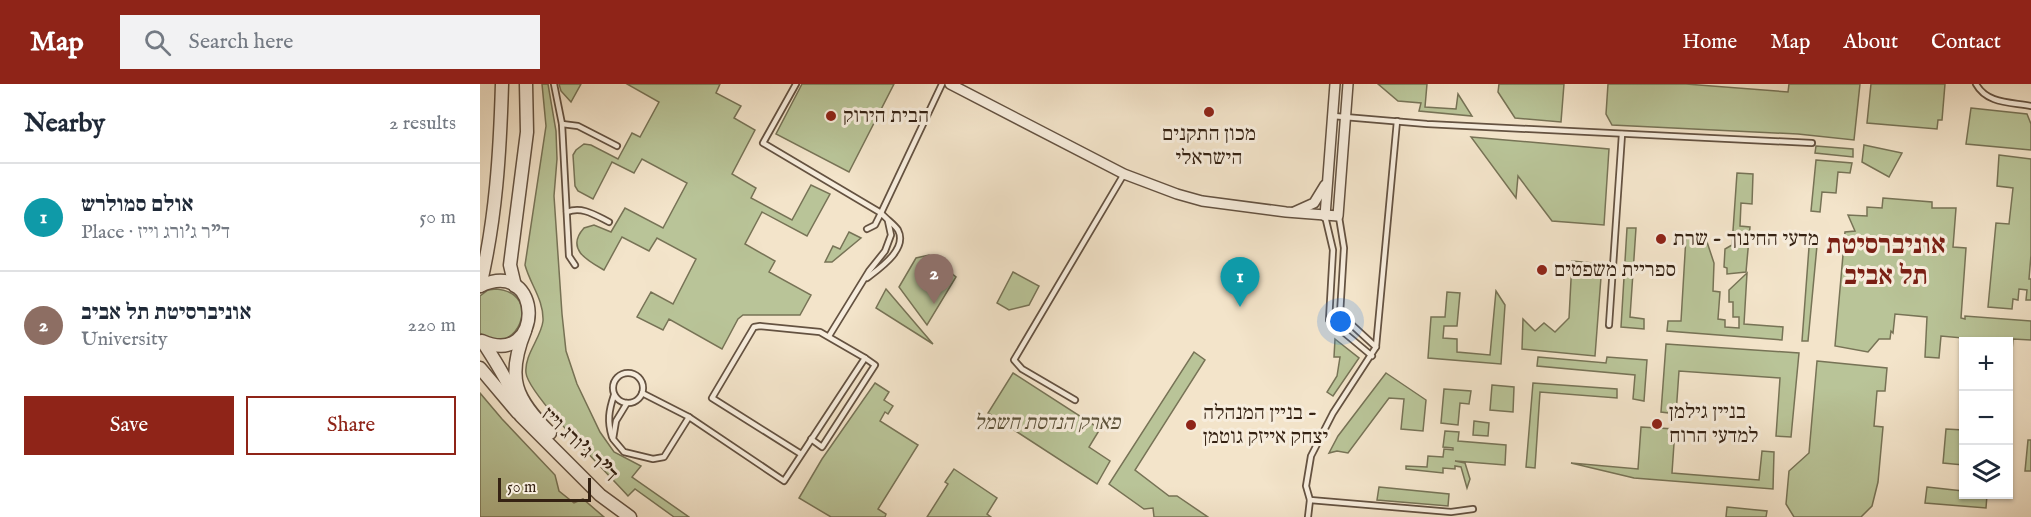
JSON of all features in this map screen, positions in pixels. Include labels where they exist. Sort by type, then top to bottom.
[{"type":"street","points":[[502,84],[501,144],[492,231],[480,286],[497,281],[515,286],[510,265],[527,132],[526,84]]},
{"type":"street","points":[[950,84],[1124,174],[1193,199],[1325,216],[1338,216],[1348,84]]},
{"type":"street","points":[[1325,216],[1335,84]]},
{"type":"street","points":[[1286,212],[1302,210],[1314,203],[1323,190],[1329,171]]},
{"type":"street","name":"ד\"ר ג'ורג וייז","points":[[515,286],[522,292],[529,307],[528,324],[516,355],[514,370],[523,401],[542,425],[601,484],[620,509]]},
{"type":"street","points":[[481,341],[501,346],[510,343],[525,331]]},
{"type":"street","name":"ד\"ר ג'ורג וייז","points":[[481,341],[500,370],[518,404],[521,416],[600,495],[630,517]]},
{"type":"street","points":[[480,368],[514,411],[521,416]]},
{"type":"lane","points":[[554,84],[562,124],[569,256],[575,265]]},
{"type":"lane","points":[[796,84],[763,143],[881,213],[897,228],[900,237],[894,255],[865,280]]},
{"type":"lane","points":[[867,229],[874,225],[881,213],[942,84]]},
{"type":"lane","points":[[1976,84],[1982,93],[1995,101],[2031,106]]},
{"type":"lane","points":[[1333,116],[1428,124],[1812,143]]},
{"type":"lane","points":[[1308,517],[1311,500],[1306,486],[1311,456],[1333,413],[1376,347],[1397,121]]},
{"type":"lane","points":[[562,124],[578,126],[617,146]]},
{"type":"lane","points":[[1609,326],[1622,134]]},
{"type":"lane","points":[[1075,400],[1022,369],[1014,360],[1124,174]]},
{"type":"lane","points":[[567,212],[575,209],[588,211],[609,222]]},
{"type":"lane","points":[[1325,216],[1333,250],[1329,320],[1372,356]]},
{"type":"lane","points":[[1338,216],[1344,248],[1340,314],[1376,347]]},
{"type":"lane","points":[[829,336],[889,244],[891,235],[888,221]]},
{"type":"lane","points":[[801,454],[712,398],[754,327],[820,332],[874,365],[822,447],[811,440]]},
{"type":"lane","points":[[642,393],[689,417],[784,481],[864,358]]},
{"type":"lane","points":[[614,395],[620,401],[627,403],[636,401],[642,393],[640,379],[628,373],[615,380],[609,426],[613,440],[624,452],[660,459],[664,457],[689,417]]},
{"type":"lane","points":[[613,440],[616,421],[627,403]]},
{"type":"lane","points":[[1311,500],[1451,512],[1473,509]]},
{"type":"green space","points":[[542,84],[548,84],[556,131],[557,159],[554,196],[562,314],[566,351],[577,384],[600,432],[614,452],[641,466],[632,477],[689,517],[674,517],[635,489],[628,496],[554,416],[530,383],[526,373],[530,353],[543,321],[539,299],[525,265],[546,126]]},
{"type":"green space","points":[[559,84],[581,84],[571,102],[561,91]]},
{"type":"green space","points":[[627,84],[720,84],[716,93],[741,106],[734,118],[755,130],[732,174],[756,188],[751,198],[792,220],[811,185],[830,194],[807,236],[762,212],[745,244],[775,261],[769,272],[811,295],[800,315],[743,315],[738,319],[722,349],[669,319],[663,330],[637,317],[651,292],[673,304],[696,259],[657,238],[649,251],[622,237],[604,270],[581,254],[577,242],[584,228],[594,225],[611,232],[625,208],[663,228],[687,183],[642,159],[634,173],[612,162],[593,199],[578,191],[575,186],[573,155],[576,150],[584,144],[591,145],[618,159],[632,133],[640,137],[659,102]]},
{"type":"green space","points":[[802,84],[894,84],[849,172],[776,134]]},
{"type":"green space","points":[[1378,84],[1427,84],[1425,107],[1456,109],[1458,94],[1472,116],[1419,111],[1421,103],[1398,101]]},
{"type":"green space","points":[[1499,84],[1564,84],[1561,122],[1515,118],[1498,92]]},
{"type":"green space","points":[[1608,84],[1686,84],[1788,92],[1789,84],[1860,84],[1854,140],[1798,134],[1612,125],[1606,114]]},
{"type":"green space","points":[[1871,84],[1945,84],[1942,120],[1938,120],[1937,129],[1867,123]]},
{"type":"green space","points":[[1971,108],[2027,114],[2031,124],[2031,150],[1966,144]]},
{"type":"green space","points":[[1471,137],[1609,149],[1604,225],[1552,221],[1518,176],[1516,198]]},
{"type":"green space","points":[[1864,145],[1902,153],[1889,177],[1862,162]]},
{"type":"green space","points":[[1816,146],[1853,149],[1853,157],[1815,153]]},
{"type":"green space","points":[[1999,155],[2031,159],[2029,279],[2031,279],[2031,300],[2026,300],[2027,290],[2019,289],[2018,300],[2013,299],[2012,309],[1988,307],[1996,223],[2009,224],[2013,188],[1997,186]]},
{"type":"green space","points":[[1816,160],[1852,163],[1850,173],[1838,172],[1836,193],[1822,192],[1820,212],[1811,211]]},
{"type":"green space","points":[[1737,173],[1753,174],[1752,204],[1741,203],[1740,226],[1750,227],[1746,272],[1727,274],[1727,268],[1724,267],[1725,249],[1732,245]]},
{"type":"green space","points":[[1883,198],[1932,202],[1932,208],[1956,208],[1953,247],[1966,248],[1961,318],[1965,319],[1965,316],[2031,321],[2031,340],[2013,339],[2013,337],[1941,336],[1939,358],[1925,357],[1927,317],[1895,314],[1890,339],[1879,339],[1868,352],[1835,346],[1845,232],[1855,231],[1848,215],[1867,216],[1867,207],[1882,208]]},
{"type":"green space","points":[[1627,228],[1636,228],[1630,317],[1644,319],[1644,329],[1621,327]]},
{"type":"green space","points":[[849,232],[861,238],[832,262],[825,262],[833,246],[840,249]]},
{"type":"green space","points":[[1810,234],[1818,235],[1808,341],[1802,341]]},
{"type":"green space","points":[[1686,237],[1706,239],[1714,263],[1713,291],[1720,292],[1718,319],[1725,320],[1725,327],[1739,328],[1739,317],[1733,317],[1733,302],[1729,302],[1729,290],[1747,273],[1744,324],[1783,327],[1782,340],[1667,331],[1668,321],[1681,321]]},
{"type":"green space","points":[[929,255],[956,277],[927,325],[899,287],[916,258]]},
{"type":"green space","points":[[1572,261],[1602,264],[1595,356],[1522,349],[1523,319],[1535,331],[1544,323],[1555,332],[1569,318]]},
{"type":"green space","points":[[1013,272],[1039,286],[1029,305],[1009,310],[997,303]]},
{"type":"green space","points":[[496,289],[511,293],[520,302],[522,312],[520,323],[514,333],[504,339],[493,340],[480,333],[480,296],[488,290]]},
{"type":"green space","points":[[886,289],[933,344],[876,308]]},
{"type":"green space","points":[[1496,291],[1505,305],[1501,364],[1428,358],[1431,317],[1445,317],[1447,292],[1460,293],[1457,326],[1444,326],[1443,338],[1457,339],[1457,352],[1490,355]]},
{"type":"green space","points":[[1335,339],[1359,358],[1333,396],[1327,392],[1337,376],[1340,357],[1334,357]]},
{"type":"green space","points":[[1666,344],[1799,353],[1791,437],[1776,436],[1780,378],[1679,371],[1676,414],[1661,412]]},
{"type":"green space","points":[[1194,352],[1205,360],[1135,470],[1169,496],[1177,496],[1208,517],[1154,517],[1153,508],[1144,509],[1109,484]]},
{"type":"green space","points":[[1538,357],[1606,363],[1607,357],[1647,360],[1644,401],[1633,399],[1635,375],[1537,366]]},
{"type":"green space","points":[[1817,361],[1887,368],[1885,391],[1877,391],[1874,426],[1883,427],[1878,482],[1872,506],[1861,517],[1794,517],[1786,504],[1789,471],[1809,453]]},
{"type":"green space","name":"פארק הנדסת חשמל","points":[[1013,373],[1100,429],[1089,447],[1110,461],[1097,484],[988,413]]},
{"type":"green space","points":[[1386,373],[1426,400],[1423,431],[1401,429],[1404,399],[1389,398],[1348,453],[1337,451],[1329,453],[1338,436]]},
{"type":"green space","points":[[875,383],[889,392],[884,400],[893,406],[888,414],[885,412],[880,421],[918,445],[878,509],[886,514],[885,517],[831,517],[799,498],[822,459]]},
{"type":"green space","points":[[1533,383],[1617,389],[1617,398],[1540,392],[1535,468],[1526,467]]},
{"type":"green space","points":[[1492,385],[1514,387],[1513,412],[1490,410]]},
{"type":"green space","points":[[1444,389],[1471,391],[1469,404],[1460,403],[1458,425],[1441,423]]},
{"type":"green space","points":[[480,393],[555,475],[559,491],[574,503],[583,499],[604,517],[480,517]]},
{"type":"green space","points":[[1474,421],[1489,423],[1488,436],[1473,435]]},
{"type":"green space","points":[[1641,427],[1675,429],[1672,473],[1759,480],[1762,451],[1774,452],[1773,489],[1634,478],[1571,463],[1638,469]]},
{"type":"green space","points":[[1946,429],[1959,430],[1959,465],[1943,463]]},
{"type":"green space","points":[[1445,431],[1459,432],[1458,441],[1506,445],[1505,465],[1455,461],[1465,463],[1470,479],[1467,488],[1461,467],[1443,468],[1443,473],[1406,469],[1406,466],[1427,467],[1428,456],[1443,457],[1444,449],[1453,450],[1453,448],[1443,447]]},
{"type":"green space","points":[[2028,440],[2031,440],[2031,471],[2025,471]]},
{"type":"green space","points":[[954,469],[997,498],[987,514],[991,517],[927,517],[948,484],[945,482]]},
{"type":"green space","points":[[1379,487],[1449,494],[1448,506],[1377,500]]},
{"type":"green space","points":[[1927,487],[1959,491],[1959,499],[1987,499],[1986,508],[1925,503]]},
{"type":"green space","points":[[1727,507],[1767,511],[1766,517],[1726,517]]},
{"type":"place","name":"מכון התקנים הישראלי","points":[[1209,112]]},
{"type":"place","name":"הבית הירוק","points":[[831,116]]},
{"type":"place","name":"מדעי החינוך - שרת","points":[[1661,239]]},
{"type":"place","name":"ספריית משפטים","points":[[1542,270]]},
{"type":"place","name":"אוניברסיטת תל אביב","points":[[934,304]]},
{"type":"place","name":"אולם סמולרש","points":[[1240,307]]},
{"type":"place","name":"בניין גילמן למדעי הרוח","points":[[1657,424]]},
{"type":"place","name":"בניין המנהלה - יצחק אייזק גוטמן","points":[[1191,425]]},
{"type":"district","name":"אוניברסיטת תל אביב","points":[[1886,262]]}]
